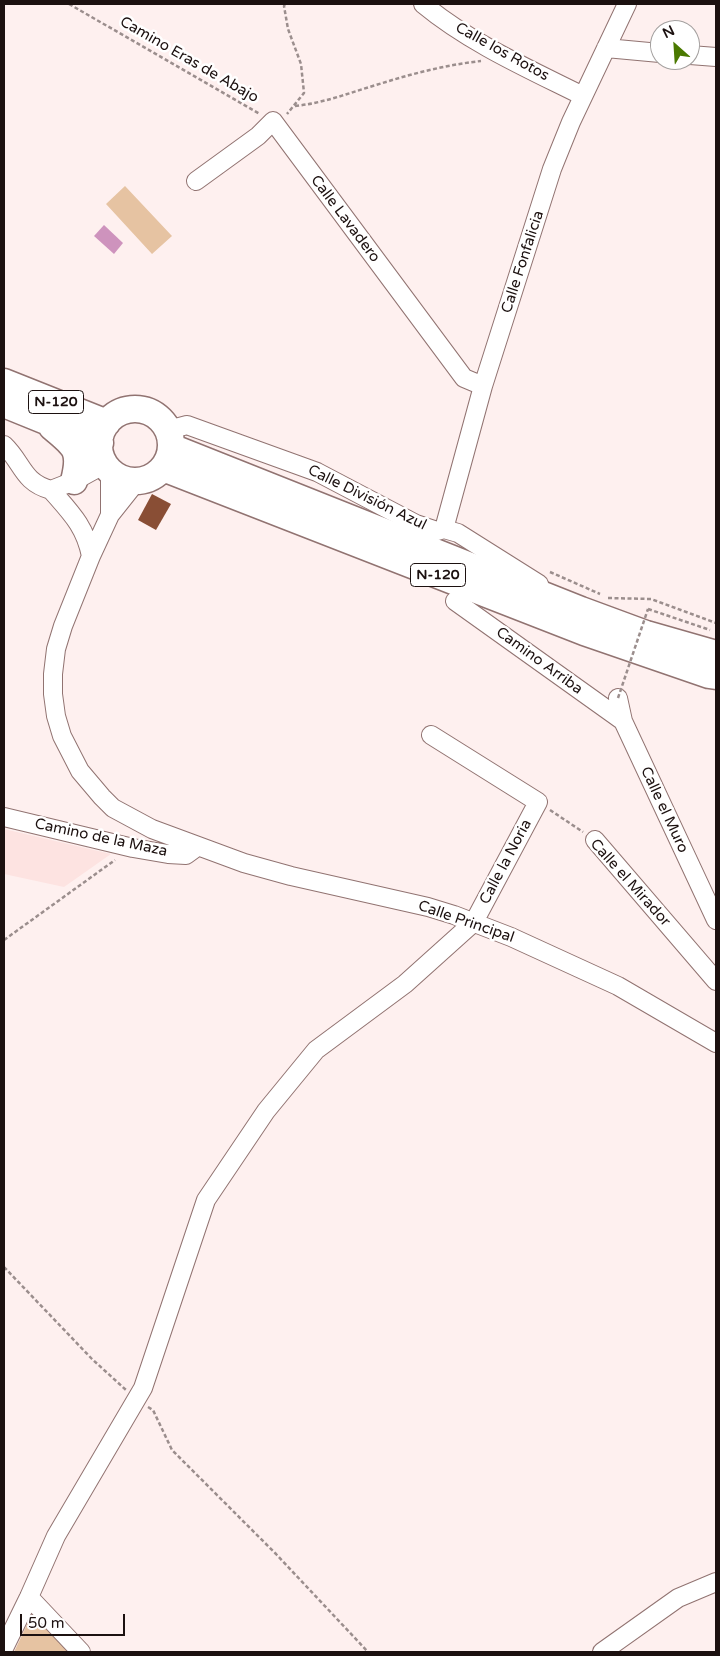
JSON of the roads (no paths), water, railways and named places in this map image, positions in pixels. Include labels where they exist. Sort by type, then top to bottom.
[{"type":"highway","name":"N-120","points":[[4,382],[106,450],[122,478],[137,481]]},
{"type":"highway","name":"N-120","points":[[4,404],[44,420],[106,450]]},
{"type":"highway","name":"N-120","points":[[106,450],[123,412],[141,410],[158,417],[167,448]]},
{"type":"highway","points":[[44,420],[69,441],[77,453],[77,467],[62,486]]},
{"type":"highway","name":"N-120","points":[[167,448],[581,610],[669,642],[716,654]]},
{"type":"highway","name":"N-120","points":[[167,448],[584,632],[716,676]]},
{"type":"highway","points":[[137,481],[152,477],[167,448]]},
{"type":"street","name":"Calle los Rotos","points":[[423,4],[442,18],[510,59],[583,96]]},
{"type":"street","name":"Calle Fonfalicia","points":[[444,529],[483,386],[552,169],[583,96],[627,4]]},
{"type":"street","points":[[606,48],[650,52]]},
{"type":"street","points":[[700,56],[716,57]]},
{"type":"street","name":"Calle Lavadero","points":[[196,181],[258,136],[273,121],[464,378],[483,386]]},
{"type":"street","name":"Calle División Azul","points":[[167,448],[186,425],[295,463],[350,488],[416,524],[458,533],[581,610]]},
{"type":"street","points":[[4,445],[27,476],[38,486],[62,486],[106,450]]},
{"type":"street","points":[[106,450],[110,515]]},
{"type":"street","points":[[110,515],[137,481]]},
{"type":"street","points":[[62,486],[76,519],[87,538],[91,556]]},
{"type":"street","name":"Calle Principal","points":[[110,515],[91,556],[63,626],[56,649],[53,694],[56,716],[62,736],[80,771],[91,787],[113,808],[152,829],[244,863],[291,876],[428,907],[474,922],[512,937],[618,986],[716,1043]]},
{"type":"street","name":"Camino Arriba","points":[[455,601],[623,721]]},
{"type":"street","name":"Calle el Muro","points":[[618,698],[623,721],[716,920]]},
{"type":"street","name":"Calle la Noria","points":[[4,1648],[56,1536],[143,1388],[206,1200],[266,1111],[316,1050],[405,984],[474,922],[538,802],[430,735]]},
{"type":"street","name":"Camino de la Maza","points":[[4,817],[133,848],[168,854],[186,855],[197,847]]},
{"type":"street","name":"Calle el Mirador","points":[[595,840],[716,981]]},
{"type":"street","points":[[602,1652],[678,1598],[716,1582]]},
{"type":"street","points":[[29,1597],[81,1652]]}]
